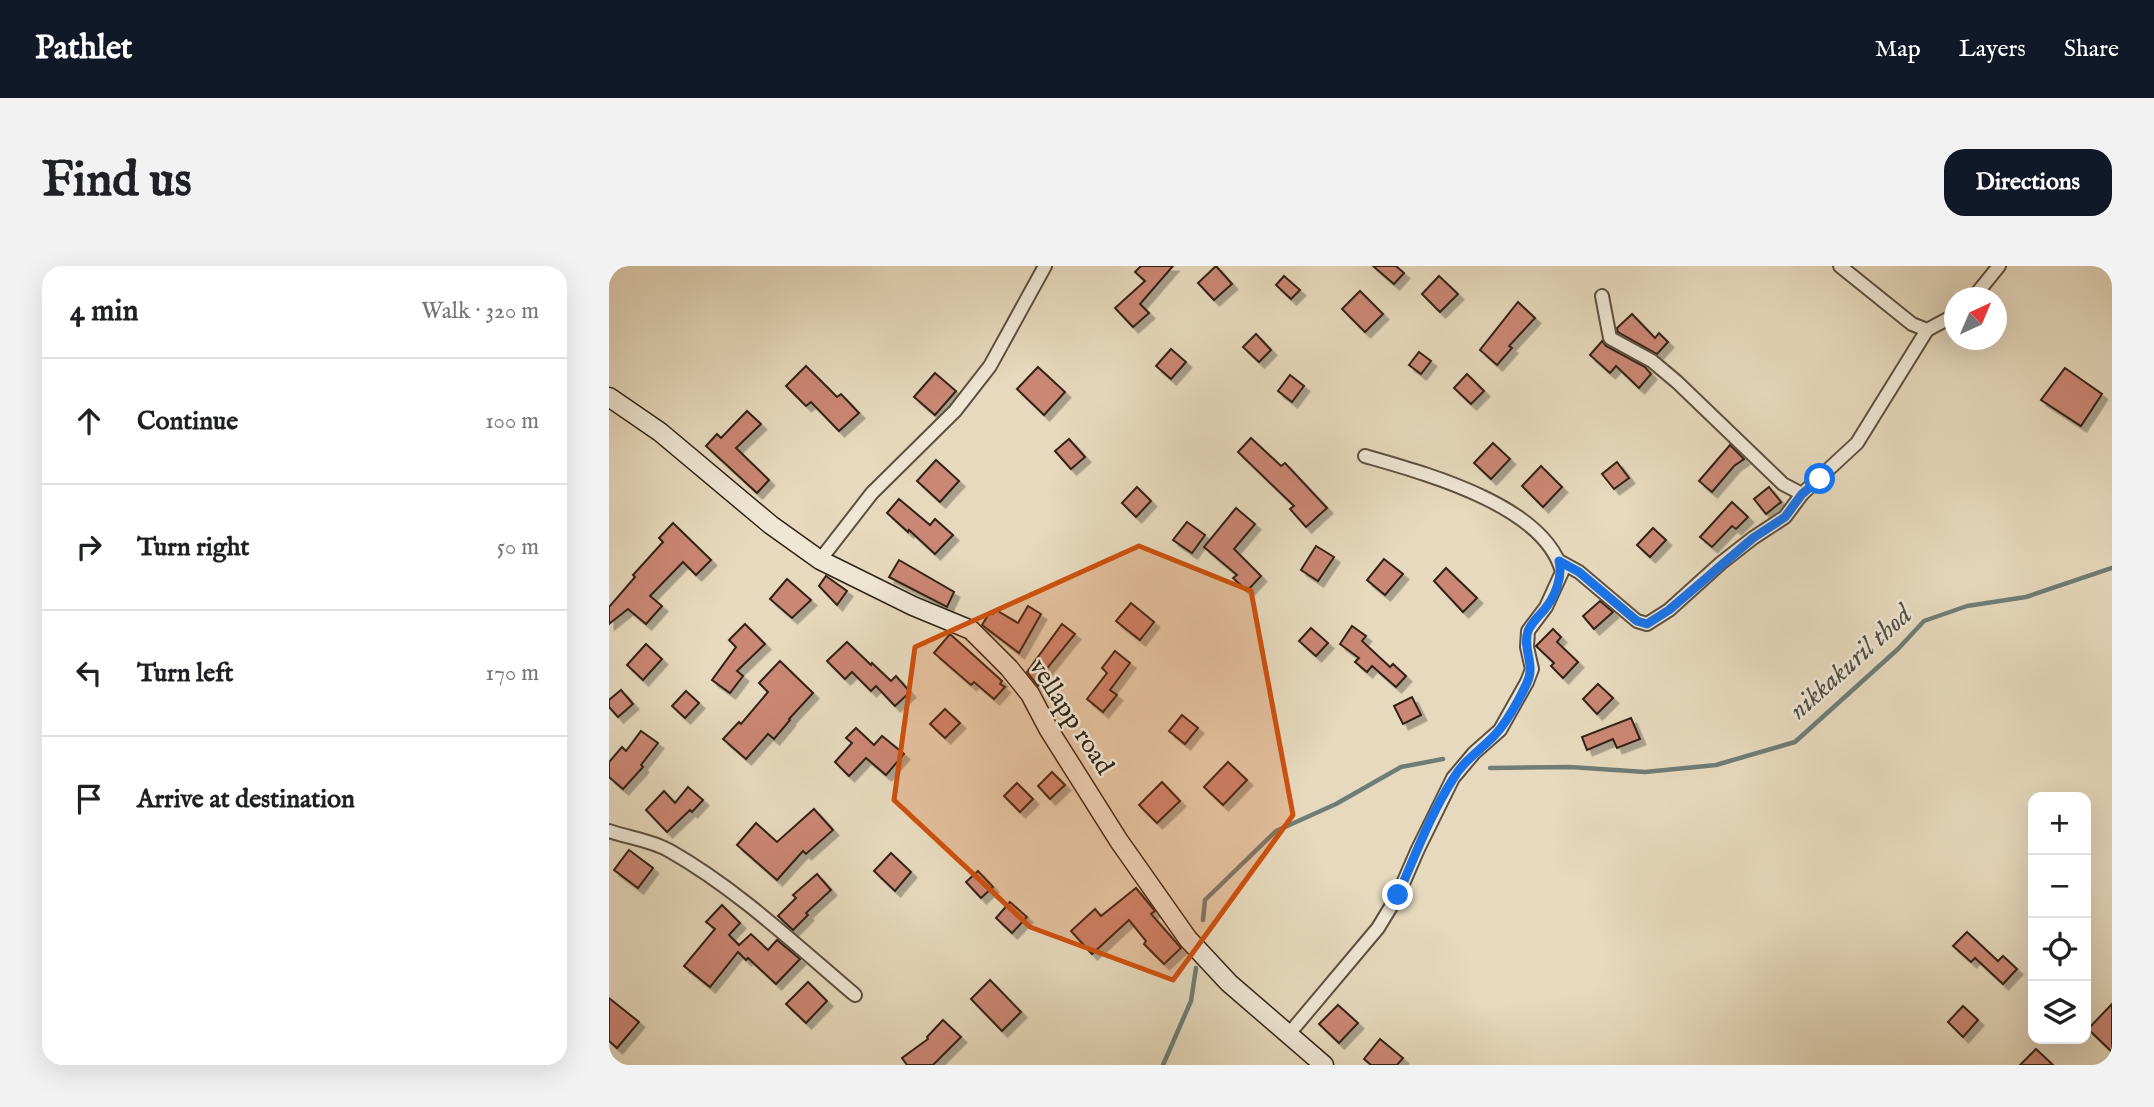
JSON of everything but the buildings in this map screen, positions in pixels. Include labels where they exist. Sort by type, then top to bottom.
[{"type":"main road","name":"vellapp road","points":[[609,397],[660,432],[771,525],[820,560],[913,606],[971,630],[1009,668],[1030,694],[1049,730],[1119,841],[1188,939],[1229,984],[1324,1065]]},
{"type":"street","points":[[820,560],[872,493],[955,411],[990,366],[1045,266]]},
{"type":"street","points":[[1840,266],[1912,324],[1927,330]]},
{"type":"street","points":[[1982,287],[1999,266]]},
{"type":"street","points":[[1602,296],[1610,338],[1652,361],[1678,382],[1783,484],[1802,494]]},
{"type":"street","points":[[1559,561],[1579,572],[1637,621],[1647,624],[1669,610],[1753,538],[1785,517],[1802,494],[1857,443],[1927,330],[1944,321]]},
{"type":"street","points":[[1288,1035],[1378,928],[1398,895],[1453,778],[1473,753],[1500,730],[1532,669],[1527,647],[1528,631],[1546,607],[1562,572],[1551,545],[1532,526],[1478,494],[1426,474],[1365,456]]},
{"type":"street","points":[[609,831],[646,840],[668,850],[716,880],[855,995]]},
{"type":"highlighted area","points":[[1139,546],[1251,591],[1293,815],[1173,980],[1030,927],[894,800],[915,647]]},
{"type":"waterway","name":"nikkakuril thod","points":[[1490,768],[1570,767],[1645,772],[1716,765],[1795,742],[1898,649],[1924,621],[1967,606],[2026,597],[2112,568]]},
{"type":"waterway","name":"nikkakuril thod","points":[[1203,920],[1205,900],[1276,831],[1336,804],[1401,767],[1443,759]]},
{"type":"waterway","points":[[1163,1065],[1191,1001],[1196,968]]},
{"type":"route","points":[[1398,895],[1453,778],[1473,753],[1500,730],[1527,682],[1532,669],[1527,647],[1528,631],[1546,607],[1557,586],[1562,572],[1559,561],[1579,572],[1637,621],[1647,624],[1669,610],[1753,538],[1785,517],[1802,494],[1820,479]]}]
